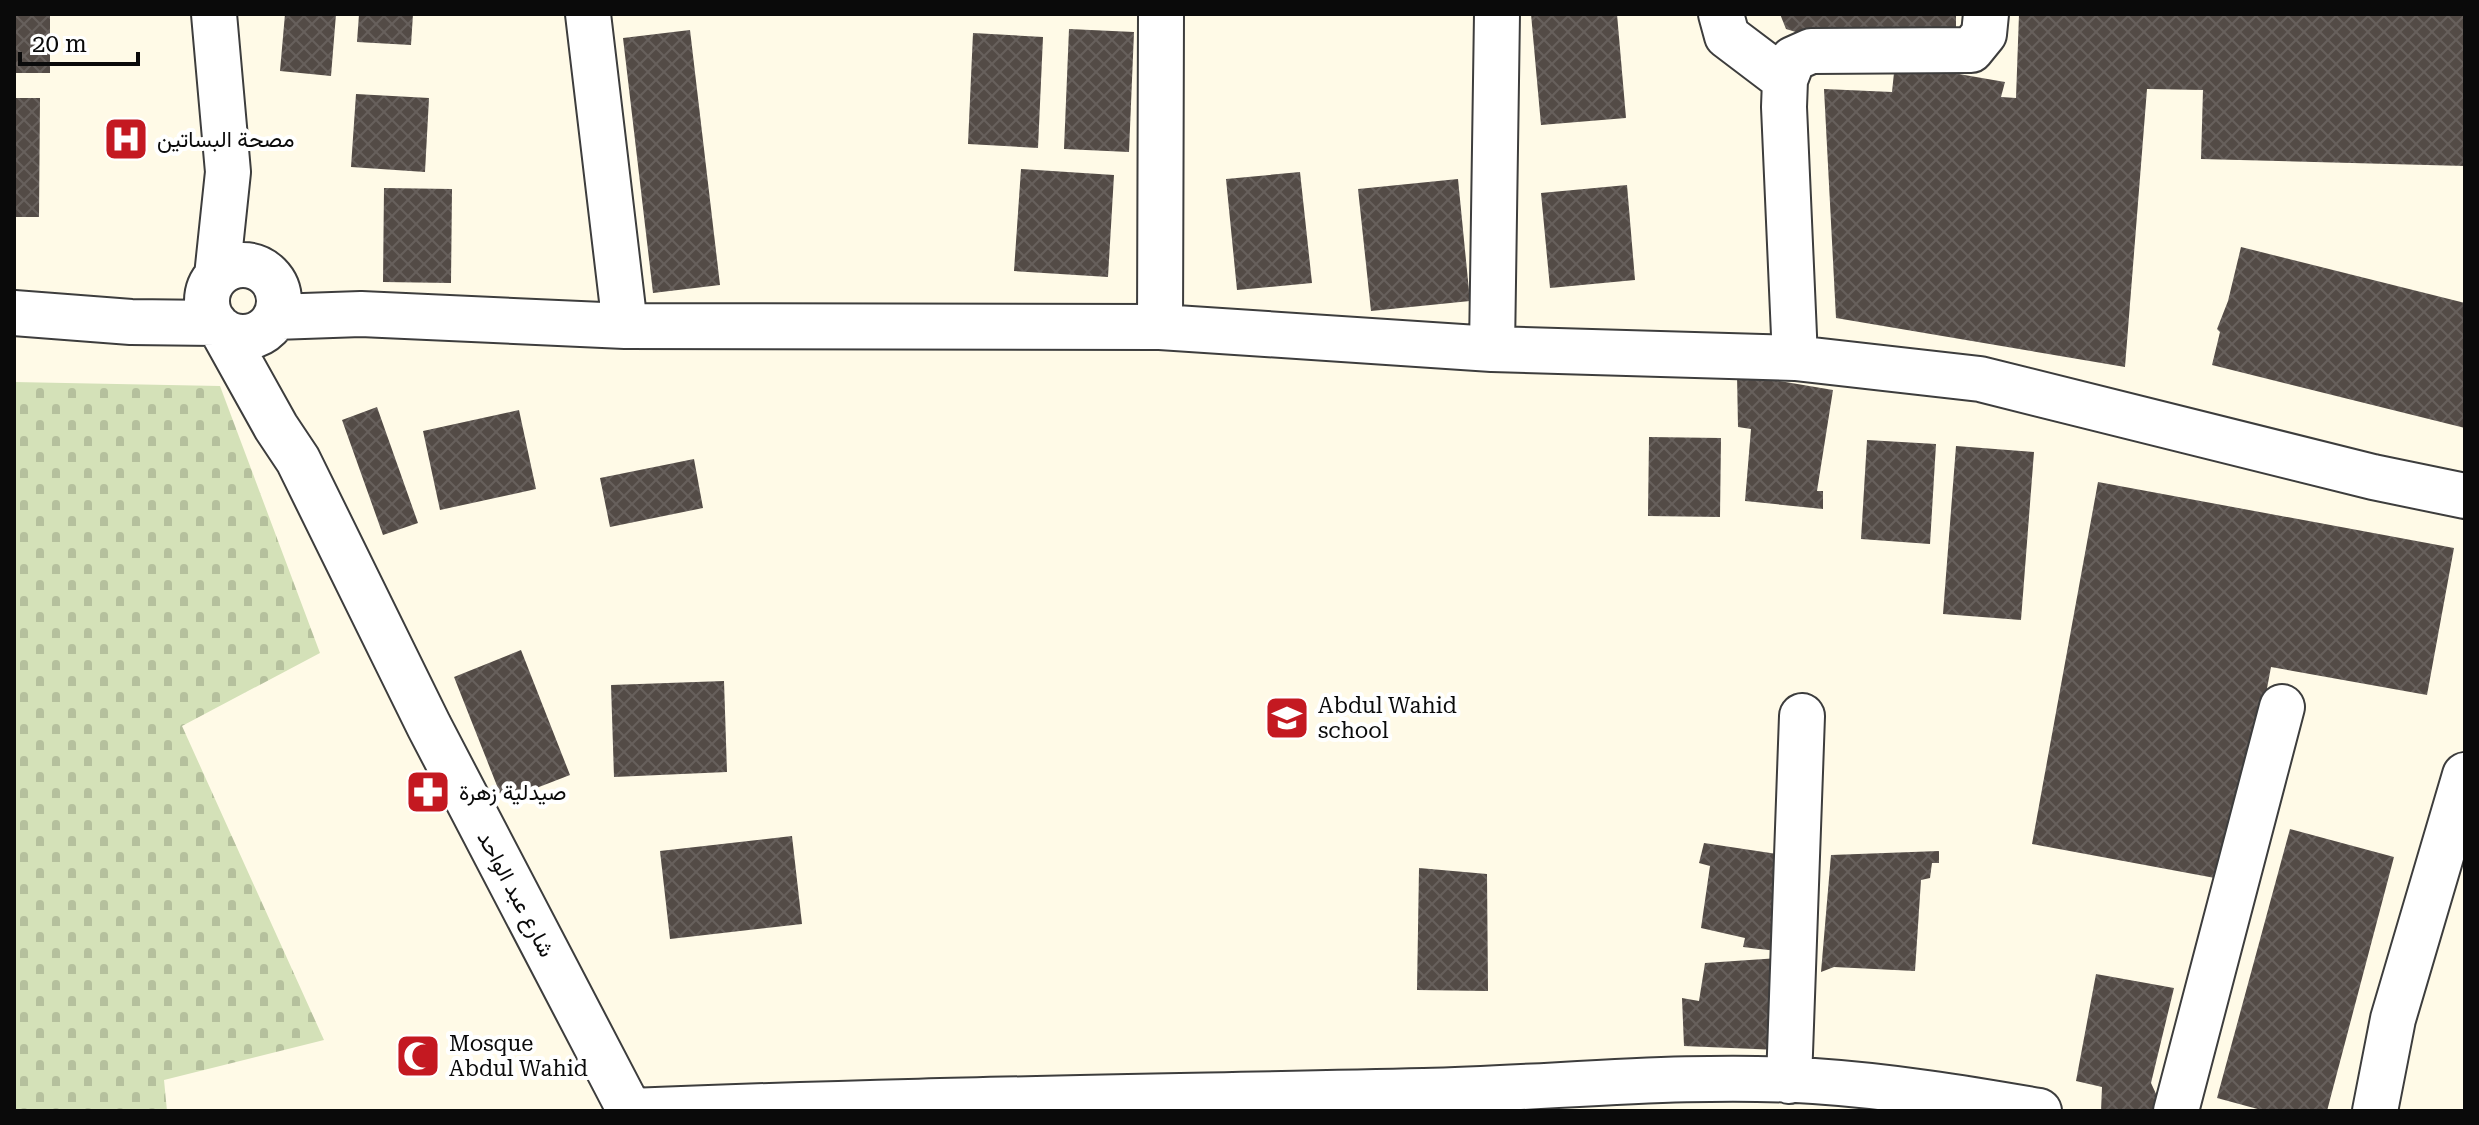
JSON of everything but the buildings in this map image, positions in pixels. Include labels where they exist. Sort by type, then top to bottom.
[{"type":"street","name":"شارع عبد الواحد","points":[[214,14],[228,172],[216,304],[276,427],[298,460],[436,740],[630,1111]]},
{"type":"street","points":[[588,14],[625,326]]},
{"type":"street","points":[[1160,327],[1161,14]]},
{"type":"street","points":[[1492,349],[1497,14]]},
{"type":"street","points":[[1721,14],[1727,36],[1785,80]]},
{"type":"street","points":[[1795,358],[1784,107],[1785,80],[1793,59],[1811,51],[1971,50],[1984,34],[1986,14]]},
{"type":"street","name":"شارع عبد الواحد","points":[[228,172],[271,300],[298,460]]},
{"type":"street","points":[[271,300],[252,336],[231,335],[216,304],[225,270],[245,265],[271,300],[361,314],[625,326],[1160,327],[1492,349],[1795,358],[1980,379],[2342,469],[2465,496]]},
{"type":"street","points":[[14,313],[131,322],[216,304]]},
{"type":"street","points":[[2176,1111],[2282,707]]},
{"type":"street","points":[[1789,1081],[1802,716]]},
{"type":"street","points":[[2375,1111],[2393,1019],[2465,775]]},
{"type":"street","points":[[630,1111],[835,1103],[1102,1104],[1685,1079],[1789,1081],[1946,1103],[2039,1111]]},
{"type":"green space","points":[[14,382],[220,386],[320,653],[182,726],[324,1040],[164,1080],[167,1111],[14,1111]]},
{"type":"place","name":"مصحة البساتين","points":[[126,139]]},
{"type":"place","name":"Abdul Wahid school","points":[[1287,718]]},
{"type":"place","name":"صيدلية زهرة","points":[[428,792]]},
{"type":"place","name":"Mosque Abdul Wahid","points":[[418,1056]]}]
